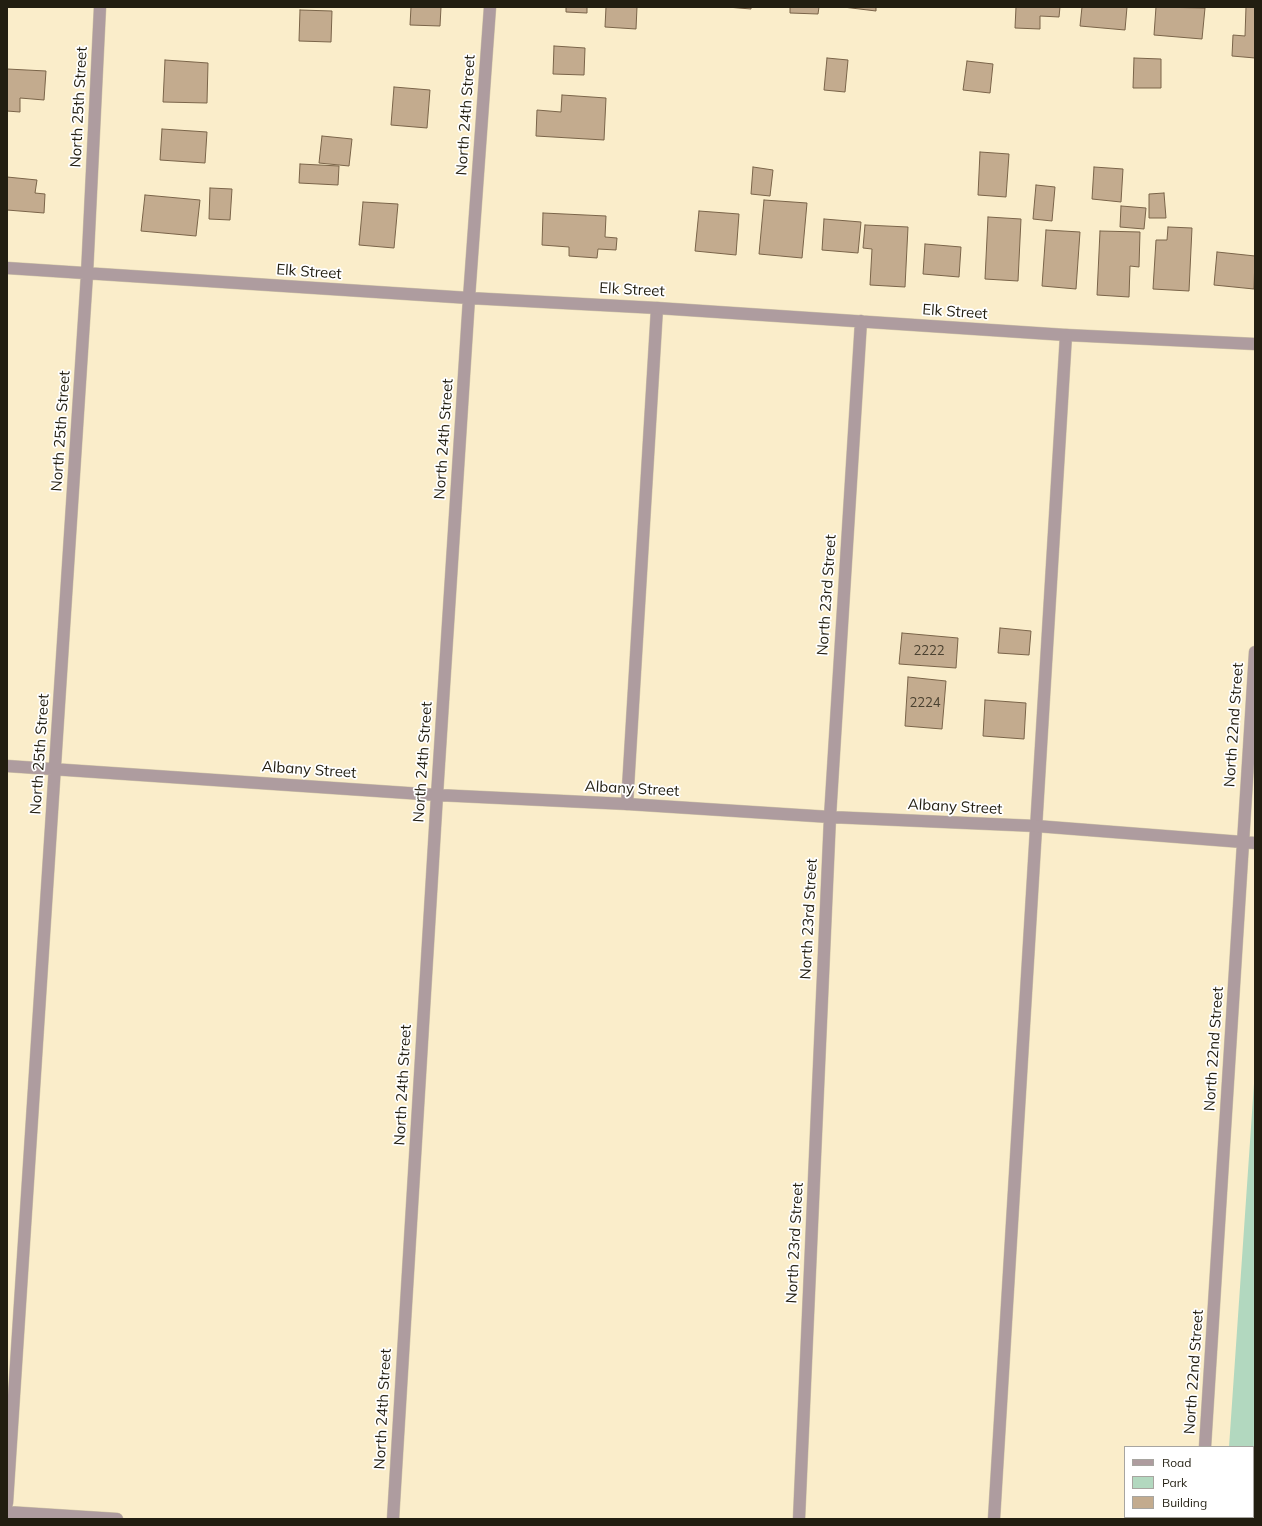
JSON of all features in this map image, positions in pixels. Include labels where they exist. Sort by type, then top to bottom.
[{"type":"street","name":"North 25th Street","points":[[7,1503],[88,274],[100,7]]},
{"type":"street","name":"North 24th Street","points":[[393,1519],[437,795],[469,298],[490,7]]},
{"type":"street","name":"Elk Street","points":[[7,268],[1066,335],[1255,344]]},
{"type":"street","points":[[627,804],[657,308]]},
{"type":"street","name":"North 23rd Street","points":[[799,1519],[830,817],[861,321]]},
{"type":"street","points":[[994,1519],[1066,335]]},
{"type":"street","name":"North 22nd Street","points":[[1205,1446],[1249,843],[1255,652]]},
{"type":"street","name":"Albany Street","points":[[7,766],[437,795],[627,804],[830,817],[1036,826],[1249,843]]},
{"type":"street","points":[[7,1512],[118,1519]]},
{"type":"green space","points":[[1255,1069],[1255,1519],[1224,1519],[1254,1518],[1254,1446],[1229,1446]]},
{"type":"building","points":[[411,7],[441,7],[440,26],[410,25]]},
{"type":"building","points":[[566,7],[587,7],[587,13],[566,12]]},
{"type":"building","points":[[606,7],[637,7],[636,29],[605,27]]},
{"type":"building","points":[[727,7],[751,7],[751,9]]},
{"type":"building","points":[[790,7],[819,7],[818,14],[790,13]]},
{"type":"building","points":[[843,7],[876,7],[876,11]]},
{"type":"building","points":[[1016,7],[1060,7],[1059,17],[1040,16],[1040,29],[1015,28]]},
{"type":"building","points":[[1082,7],[1127,7],[1125,30],[1080,26]]},
{"type":"building","points":[[1156,7],[1205,8],[1202,39],[1154,35]]},
{"type":"building","points":[[1246,7],[1255,7],[1255,58],[1232,56],[1233,35],[1245,36]]},
{"type":"building","points":[[300,10],[332,11],[331,42],[299,41]]},
{"type":"building","points":[[554,46],[585,48],[584,75],[553,74]]},
{"type":"building","points":[[827,58],[848,60],[845,92],[824,90]]},
{"type":"building","points":[[1134,58],[1161,59],[1161,88],[1133,88]]},
{"type":"building","points":[[165,60],[208,63],[207,103],[163,102]]},
{"type":"building","points":[[967,61],[993,64],[990,93],[963,90]]},
{"type":"building","points":[[7,69],[46,71],[44,100],[20,98],[20,112],[7,111]]},
{"type":"building","points":[[394,87],[430,90],[427,128],[391,125]]},
{"type":"building","points":[[562,95],[606,98],[604,140],[536,136],[537,110],[561,112]]},
{"type":"building","points":[[162,129],[207,132],[205,163],[160,160]]},
{"type":"building","points":[[322,136],[352,139],[349,166],[319,163]]},
{"type":"building","points":[[980,152],[1009,154],[1006,197],[978,195]]},
{"type":"building","points":[[300,164],[339,166],[338,185],[299,183]]},
{"type":"building","points":[[753,167],[773,170],[770,196],[751,194]]},
{"type":"building","points":[[1094,167],[1123,169],[1121,202],[1092,199]]},
{"type":"building","points":[[7,177],[37,180],[35,193],[45,194],[44,213],[7,210]]},
{"type":"building","points":[[1036,185],[1055,187],[1052,221],[1033,219]]},
{"type":"building","points":[[210,188],[232,189],[230,220],[209,219]]},
{"type":"building","points":[[1164,193],[1166,218],[1149,218],[1149,194]]},
{"type":"building","points":[[145,195],[200,200],[196,236],[141,231]]},
{"type":"building","points":[[764,200],[807,203],[802,258],[759,254]]},
{"type":"building","points":[[363,202],[398,204],[394,248],[359,245]]},
{"type":"building","points":[[1121,206],[1146,208],[1144,229],[1120,227]]},
{"type":"building","points":[[699,211],[739,214],[736,255],[695,251]]},
{"type":"building","points":[[543,213],[606,216],[605,237],[617,238],[616,250],[598,249],[597,258],[569,256],[569,247],[542,245]]},
{"type":"building","points":[[988,217],[1021,219],[1018,281],[985,279]]},
{"type":"building","points":[[824,219],[861,222],[858,253],[822,250]]},
{"type":"building","points":[[865,225],[908,227],[905,287],[870,285],[872,249],[863,248]]},
{"type":"building","points":[[1168,227],[1192,228],[1189,291],[1153,289],[1156,240],[1167,240]]},
{"type":"building","points":[[1046,230],[1080,232],[1076,289],[1042,286]]},
{"type":"building","points":[[1100,231],[1140,232],[1139,267],[1130,266],[1129,297],[1097,295]]},
{"type":"building","points":[[925,244],[961,247],[959,277],[923,274]]},
{"type":"building","points":[[1217,252],[1255,256],[1254,289],[1214,285]]},
{"type":"building","points":[[1000,628],[1031,631],[1029,655],[998,653]]},
{"type":"building","points":[[902,633],[958,638],[956,668],[899,664]]},
{"type":"building","points":[[908,677],[946,681],[942,729],[905,726]]},
{"type":"building","points":[[985,700],[1026,703],[1024,739],[983,736]]}]
